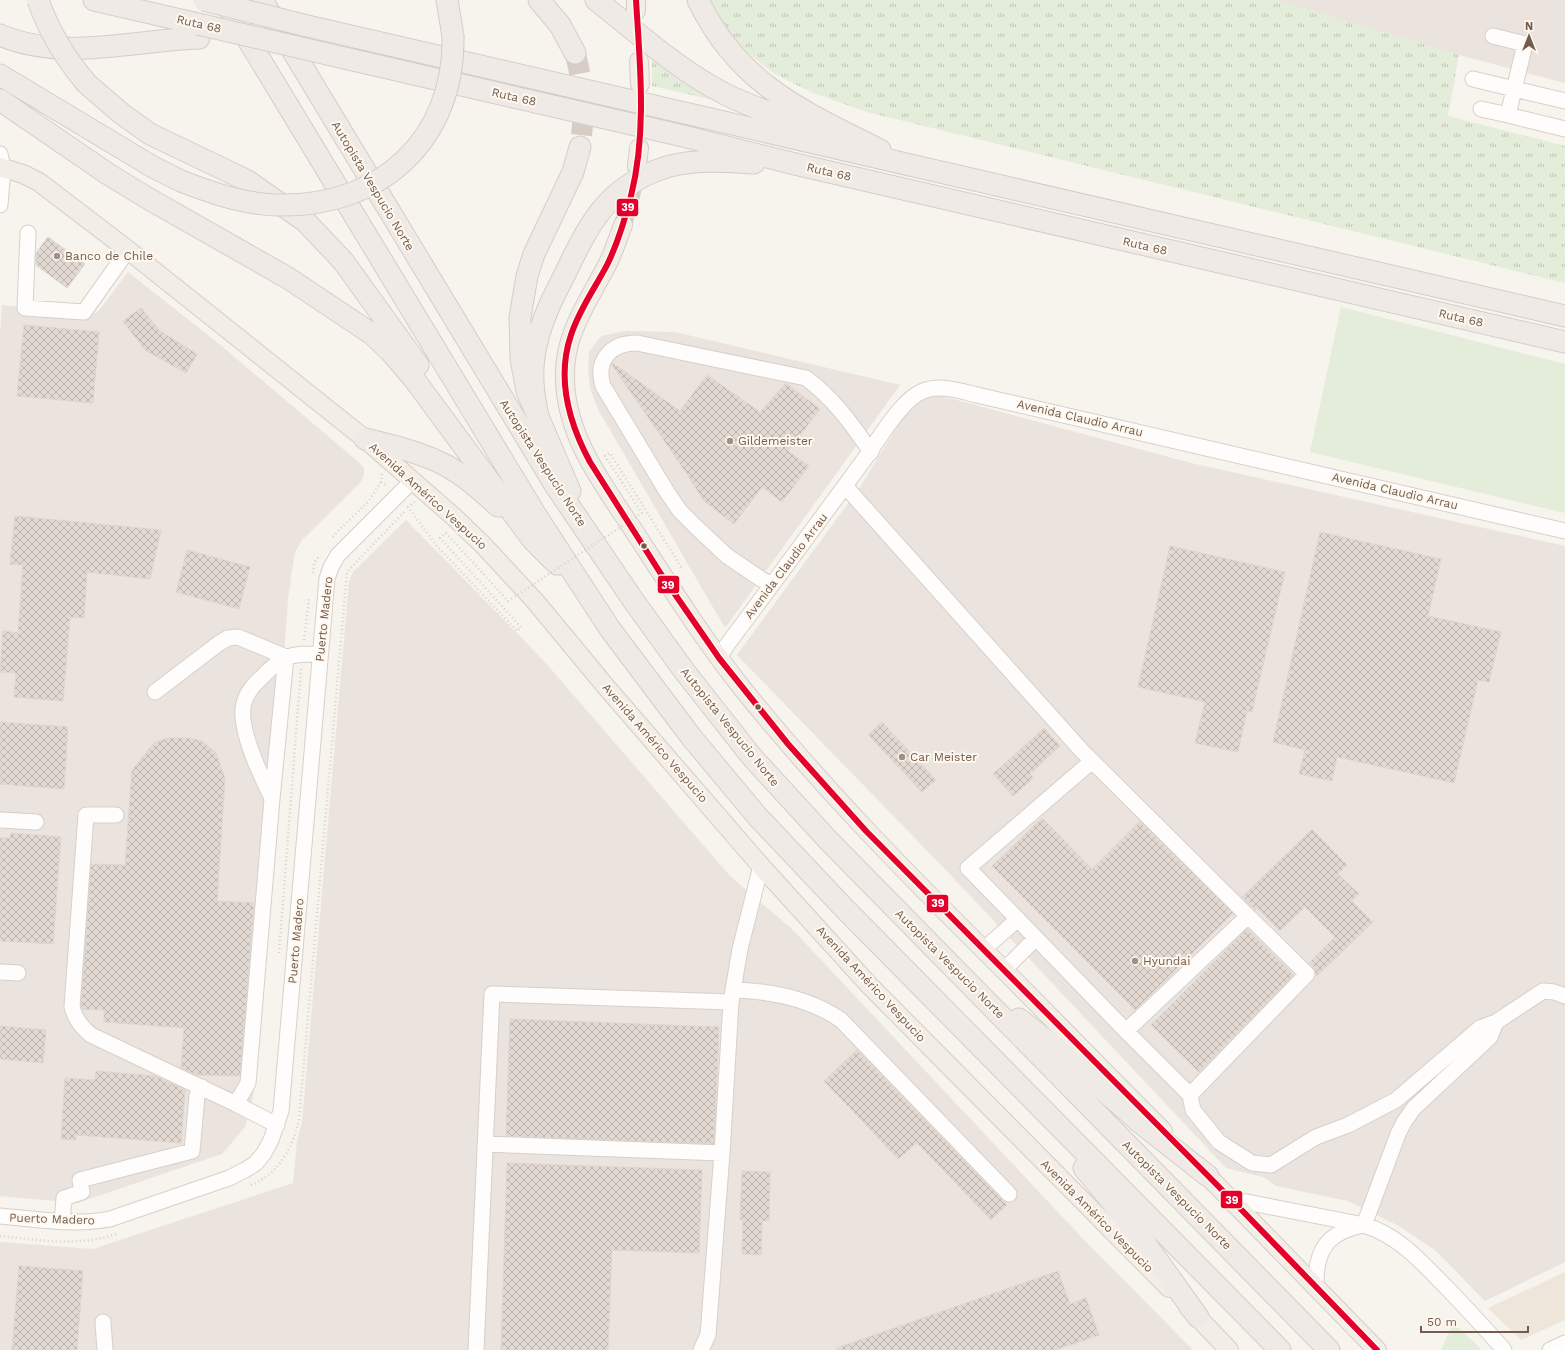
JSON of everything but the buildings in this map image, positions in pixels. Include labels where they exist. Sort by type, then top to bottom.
[{"type":"highway","points":[[38,0],[54,38],[87,84],[104,100],[136,124],[167,142],[246,180],[296,213],[318,233],[368,294],[497,472],[566,572]]},
{"type":"highway","name":"Ruta 68","points":[[94,0],[199,31],[254,36],[679,135],[795,164],[1565,342]]},
{"type":"highway","name":"Ruta 68","points":[[204,0],[303,25],[1565,316]]},
{"type":"highway","points":[[224,0],[537,518],[610,629],[673,714],[724,778],[757,816],[844,908],[1280,1350]]},
{"type":"highway","name":"Autopista Vespucio Norte","points":[[262,0],[536,455],[656,634],[752,757],[828,840],[1330,1350]]},
{"type":"highway","points":[[0,75],[153,167],[180,181],[230,198],[254,203],[298,205],[320,203],[352,194],[366,188],[389,173],[416,149],[433,123],[440,110],[451,73],[454,36],[448,0]]},
{"type":"highway","points":[[539,0],[560,25],[575,53]]},
{"type":"highway","points":[[596,0],[681,67],[728,96],[912,165]]},
{"type":"highway","points":[[698,0],[710,23],[728,48],[765,86],[810,116],[912,165]]},
{"type":"highway","points":[[0,36],[35,46],[91,48],[162,40],[199,31]]},
{"type":"highway","points":[[0,100],[108,174],[288,278],[372,334],[390,351],[414,379],[532,539]]},
{"type":"highway","points":[[580,147],[573,172],[534,254],[522,296],[519,332],[522,372],[526,391],[562,471],[586,531]]},
{"type":"highway","points":[[538,417],[532,384],[532,373],[540,330],[549,306],[587,230],[595,217],[609,201],[624,188],[655,171],[679,164],[704,161],[795,164]]},
{"type":"highway","points":[[365,439],[418,454],[446,466],[463,476],[488,496],[586,592]]},
{"type":"highway","points":[[975,990],[1027,1025],[1052,1045],[1110,1097],[1208,1176]]},
{"type":"highway","points":[[1000,1065],[1136,1232],[1198,1317]]},
{"type":"main road","points":[[640,61],[640,84]]},
{"type":"main road","points":[[637,166],[639,148]]},
{"type":"main road","name":"Avenida Américo Vespucio","points":[[1,163],[39,182],[128,250],[365,439],[427,492],[484,546],[535,600],[607,688],[761,866],[868,984],[1230,1350]]},
{"type":"main road","points":[[623,225],[612,253],[570,336],[565,360],[564,377],[569,414],[579,442],[596,473],[686,612],[719,658],[769,721],[839,802],[983,950],[1231,1199],[1377,1350]]},
{"type":"street","points":[[1493,36],[1525,44],[1508,115]]},
{"type":"street","points":[[1473,79],[1565,102]]},
{"type":"street","points":[[1481,110],[1565,129]]},
{"type":"street","points":[[0,205],[1,163]]},
{"type":"street","points":[[28,233],[26,308],[84,312],[128,250]]},
{"type":"street","points":[[772,585],[744,568],[712,543],[680,511],[603,386],[601,371],[606,356],[616,347],[623,344],[637,342],[806,378],[838,406],[870,452]]},
{"type":"street","name":"Avenida Claudio Arrau","points":[[719,658],[902,407],[910,398],[924,390],[934,388],[947,388],[1565,531]]},
{"type":"street","name":"Puerto Madero","points":[[0,1216],[62,1222],[92,1222],[110,1219],[229,1178],[256,1163],[271,1140],[281,1111],[283,1096],[327,579],[331,567],[338,555],[413,480]]},
{"type":"street","points":[[845,486],[1092,761],[1307,974],[1190,1095]]},
{"type":"street","points":[[155,692],[228,638],[238,637],[286,657]]},
{"type":"street","points":[[272,799],[260,774],[248,740],[243,722],[242,712],[244,703],[252,687],[277,662],[286,657],[298,654],[320,654]]},
{"type":"street","points":[[236,1104],[248,1083],[272,799],[286,657]]},
{"type":"street","points":[[1092,761],[968,868],[1190,1095],[1193,1110],[1219,1142],[1252,1163],[1271,1165],[1316,1137],[1348,1125],[1396,1100],[1480,1028],[1496,1022],[1543,991],[1554,992],[1565,996]]},
{"type":"street","points":[[116,815],[86,815],[72,1007],[74,1015],[84,1029],[91,1035],[202,1087],[277,1125]]},
{"type":"street","points":[[0,820],[36,822]]},
{"type":"street","points":[[701,1350],[708,1335],[732,996],[740,950],[761,866]]},
{"type":"street","points":[[1126,1031],[1248,916]]},
{"type":"street","points":[[983,950],[1018,919]]},
{"type":"street","points":[[1004,970],[1036,938]]},
{"type":"street","points":[[0,972],[18,973]]},
{"type":"street","points":[[476,1350],[492,994],[732,996],[756,990],[794,998],[822,1008],[841,1020],[1009,1194]]},
{"type":"street","points":[[1364,1225],[1404,1122],[1414,1108],[1490,1037],[1496,1022]]},
{"type":"street","points":[[62,1222],[64,1198],[82,1192],[80,1180],[192,1151],[197,1096],[202,1087]]},
{"type":"street","points":[[485,1144],[722,1153]]},
{"type":"street","points":[[1231,1199],[1364,1225],[1384,1233],[1408,1250],[1488,1330],[1504,1350]]},
{"type":"street","points":[[1316,1287],[1317,1264],[1322,1250],[1327,1243],[1343,1230],[1364,1225]]},
{"type":"street","points":[[103,1322],[105,1350]]},
{"type":"street","points":[[1550,1350],[1565,1343]]},
{"type":"path","points":[[427,492],[408,508],[436,545],[517,631],[521,627],[440,538],[446,533],[508,602],[642,513],[605,456],[610,453],[683,570]]},
{"type":"shaded area","points":[[1223,0],[1565,0],[1565,83],[1459,55]]},
{"type":"shaded area","points":[[128,272],[219,344],[355,459],[364,468],[364,475],[360,483],[302,540],[295,552],[288,599],[253,1097],[245,1127],[222,1154],[77,1203],[0,1196],[0,333],[2,305],[97,313]]},
{"type":"shaded area","points":[[626,331],[675,332],[900,385],[725,628],[599,411],[591,391],[588,371],[589,352],[601,336]]},
{"type":"shaded area","points":[[938,395],[1191,463],[1565,546],[1565,1262],[1485,1301],[1436,1251],[1399,1226],[1348,1201],[1276,1186],[1263,1177],[1226,1168],[944,868],[737,655],[860,487],[911,404],[921,397]]},
{"type":"shaded area","points":[[406,520],[544,661],[730,876],[793,930],[1086,1242],[1193,1350],[0,1350],[0,1242],[93,1249],[293,1183],[297,1141],[302,1122],[349,582],[353,572]]},
{"type":"shaded area","points":[[1565,1272],[1565,1320],[1521,1340],[1488,1308]]},
{"type":"green space","points":[[708,0],[1277,0],[1459,55],[1448,116],[1565,146],[1565,283],[867,112],[813,93],[773,73],[739,46]]},
{"type":"green space","points":[[652,55],[723,102],[652,86]]},
{"type":"green space","points":[[1341,307],[1565,364],[1565,513],[1310,452]]},
{"type":"green space","points":[[1453,1323],[1478,1346],[1481,1350],[1441,1350]]},
{"type":"tunnel","points":[[575,53],[583,100],[583,123],[580,147]]},
{"type":"tunnel","points":[[623,225],[636,172]]},
{"type":"transit line","name":"39","points":[[636,0],[641,98],[641,123],[636,172],[629,205],[618,240],[607,265],[574,326],[567,351],[565,368],[565,384],[571,416],[576,432],[590,462],[661,574],[719,658],[788,744],[866,831],[1231,1199],[1377,1350]]},
{"type":"place","name":"Banco de Chile","points":[[57,256]]},
{"type":"place","name":"Gildemeister","points":[[730,441]]},
{"type":"place","name":"Car Meister","points":[[902,757]]},
{"type":"place","name":"Hyundai","points":[[1135,961]]}]
